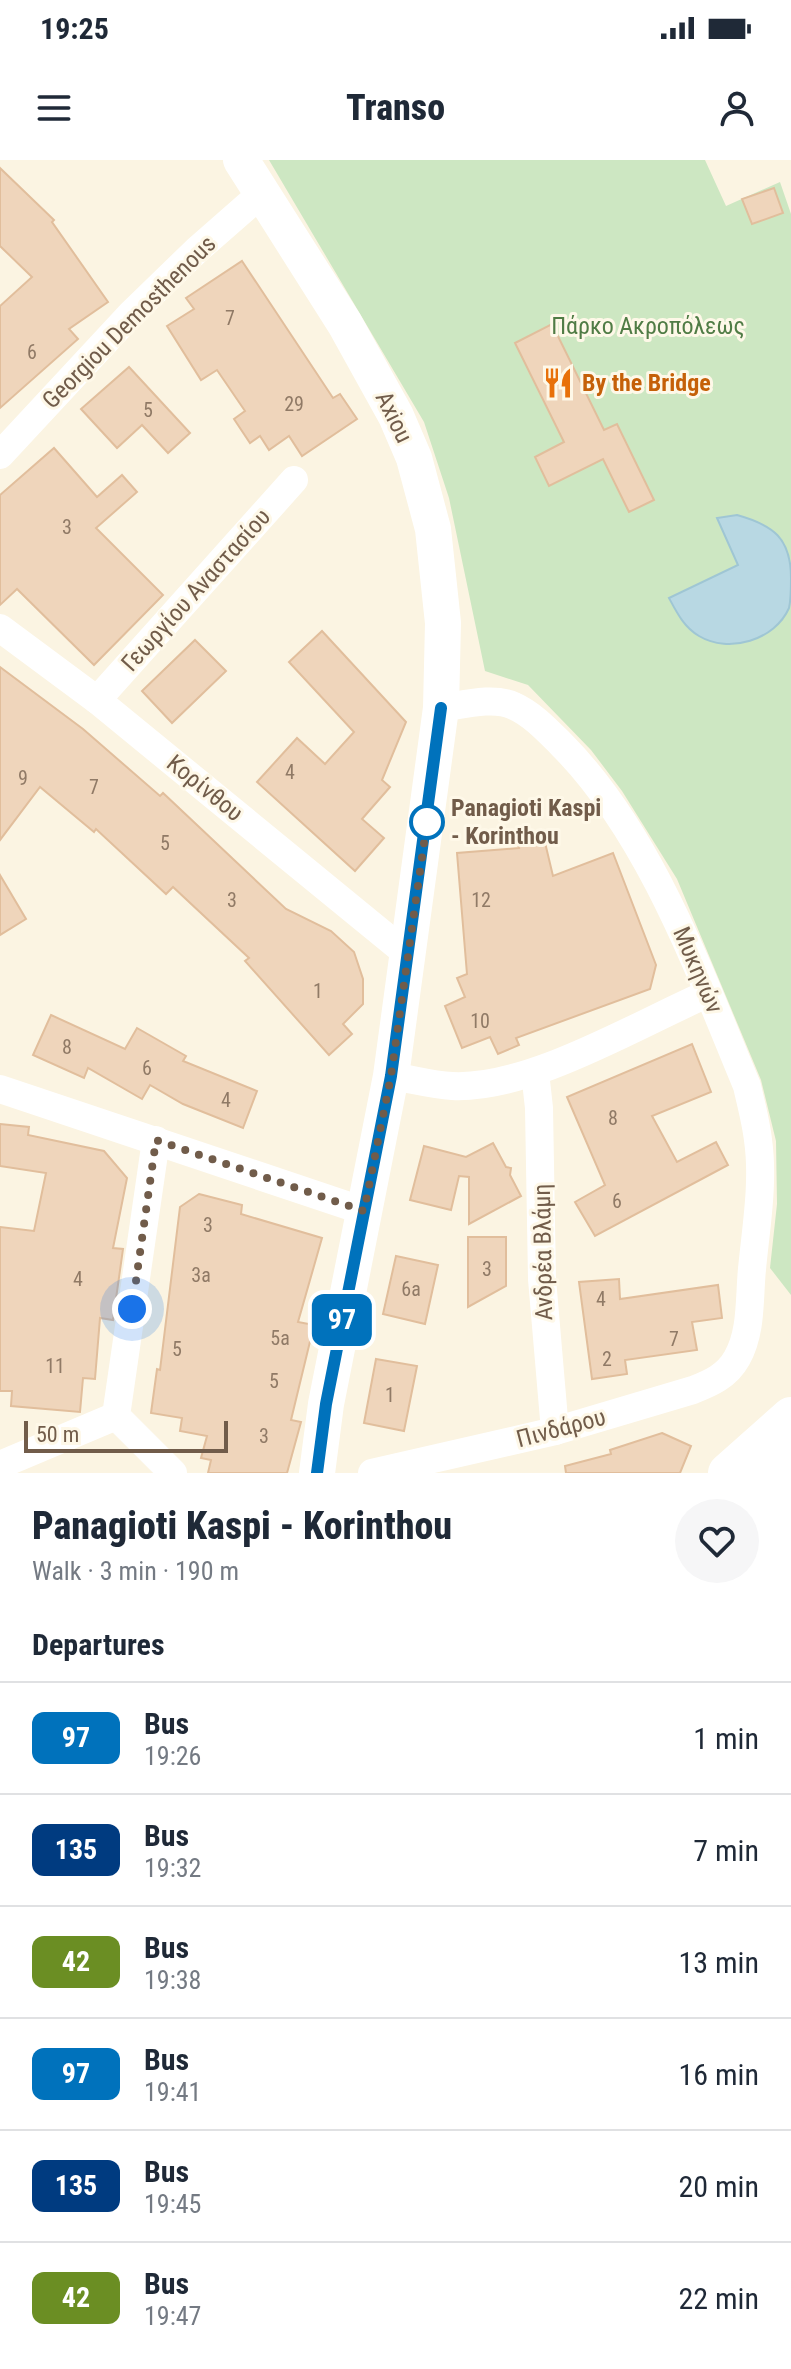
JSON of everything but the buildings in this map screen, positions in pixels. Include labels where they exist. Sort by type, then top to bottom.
[{"type":"main road","points":[[728,1473],[791,1417]]},
{"type":"main road","points":[[774,1473],[791,1460]]},
{"type":"street","name":"Axiou","points":[[241,160],[345,324],[396,416],[424,492],[437,557],[443,623],[441,708],[391,1076],[326,1404],[317,1473]]},
{"type":"street","name":"Georgiou Demosthenous","points":[[0,455],[131,314],[262,193]]},
{"type":"street","name":"Γεωργίου Αναστασίου","points":[[97,700],[294,480]]},
{"type":"street","name":"Κορίνθου","points":[[0,628],[97,700],[406,953]]},
{"type":"street","name":"Μυκηνών","points":[[441,708],[482,702],[512,704],[544,726],[579,762],[607,800],[660,884],[747,1086],[759,1143],[760,1188],[748,1327],[737,1357]]},
{"type":"street","points":[[391,1076],[452,1086],[475,1085],[535,1072],[707,994]]},
{"type":"street","name":"Ανδρέα Βλάμη","points":[[535,1072],[539,1108],[542,1279],[555,1431]]},
{"type":"street","points":[[0,1089],[364,1211]]},
{"type":"street","points":[[116,1416],[156,1140]]},
{"type":"street","name":"Πινδάρου","points":[[372,1473],[555,1431],[703,1387],[727,1372],[737,1357]]},
{"type":"street","points":[[0,1465],[116,1416]]},
{"type":"street","points":[[116,1416],[173,1473]]},
{"type":"green space","name":"Πάρκο Ακροπόλεως","points":[[269,160],[705,160],[726,206],[780,182],[791,214],[791,1295],[770,1268],[777,1204],[776,1141],[761,1080],[677,879],[622,791],[591,750],[528,685],[485,671],[449,498],[424,422]]},
{"type":"water","points":[[737,515],[761,523],[778,535],[783,543],[790,564],[790,601],[782,619],[762,636],[750,641],[724,644],[699,636],[689,628],[669,598],[738,565],[717,518]]},
{"type":"bus line","name":"97","points":[[317,1473],[326,1404],[391,1076],[441,708]]},
{"type":"place","name":"By the Bridge","points":[[558,383]]},
{"type":"place","name":"Panagioti Kaspi - Korinthou","points":[[427,822]]},
{"type":"route","points":[[132,1309],[156,1140],[364,1211],[391,1076],[406,953],[427,822]]}]
